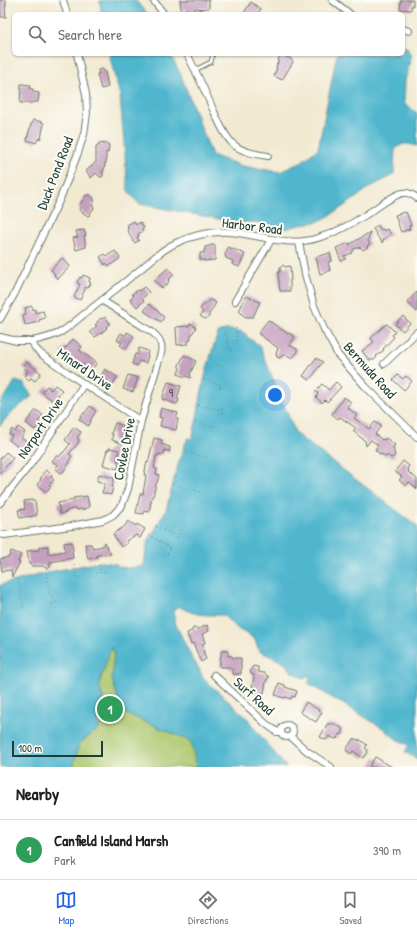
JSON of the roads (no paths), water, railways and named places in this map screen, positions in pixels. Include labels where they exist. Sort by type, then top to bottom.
[{"type":"street","points":[[65,0],[67,12]]},
{"type":"street","points":[[153,0],[162,12]]},
{"type":"street","points":[[332,0],[347,12]]},
{"type":"street","name":"Duck Pond Road","points":[[0,319],[14,295],[60,199],[84,134],[87,113],[86,94],[77,56]]},
{"type":"street","points":[[188,56],[227,136],[234,144],[245,151],[268,156]]},
{"type":"street","name":"Harbor Road","points":[[32,342],[61,332],[103,300],[159,253],[174,244],[192,237],[209,233],[228,232],[285,242],[308,241],[330,234],[398,195],[406,193],[417,198]]},
{"type":"street","points":[[235,301],[271,240]]},
{"type":"street","name":"Bermuda Road","points":[[299,242],[305,274],[314,306],[338,355],[365,386],[417,437]]},
{"type":"street","name":"Covlee Drive","points":[[0,534],[4,535],[71,526],[103,520],[113,515],[122,505],[128,489],[142,420],[161,353],[162,344],[159,338],[152,332],[103,300]]},
{"type":"street","points":[[384,364],[417,332]]},
{"type":"street","points":[[0,337],[17,341],[32,342]]},
{"type":"street","name":"Minard Drive","points":[[32,342],[41,354],[84,384],[142,420]]},
{"type":"street","name":"Norport Drive","points":[[0,503],[30,465],[84,384]]},
{"type":"street","name":"Surf Road","points":[[214,675],[274,730],[280,732],[284,737],[288,738],[293,733],[291,727],[285,725],[280,732]]},
{"type":"street","name":"Surf Road","points":[[290,736],[307,751],[331,767]]},
{"type":"lane","points":[[195,70],[211,62],[212,56]]},
{"type":"water","points":[[135,0],[146,12],[101,12],[100,1]]},
{"type":"water","points":[[405,46],[407,47],[411,57],[405,81],[404,103],[417,113],[417,146],[405,144],[400,145],[395,150],[394,174],[367,189],[329,216],[317,222],[302,224],[286,229],[278,226],[274,228],[256,222],[241,223],[139,204],[128,191],[120,96],[110,56],[171,56],[180,73],[212,155],[242,166],[280,172],[301,162],[318,149],[337,56],[405,56]]},
{"type":"water","points":[[225,330],[242,332],[259,345],[296,434],[417,526],[417,759],[405,752],[409,745],[398,740],[386,730],[308,683],[311,677],[307,676],[305,679],[292,672],[288,666],[281,661],[259,651],[255,640],[239,630],[223,615],[190,612],[178,606],[174,610],[174,620],[203,678],[248,719],[286,767],[196,767],[191,741],[122,712],[112,679],[114,653],[111,647],[99,684],[103,698],[99,706],[99,729],[79,744],[73,767],[0,767],[0,585],[54,571],[101,562],[116,564],[120,567],[128,568],[144,566],[148,542],[166,510],[179,461],[184,451],[183,448],[188,438],[192,439],[206,372],[218,333]]},
{"type":"water","points":[[15,381],[25,384],[32,396],[9,415],[0,426],[0,402]]},
{"type":"place","name":"Canfield Island Marsh","points":[[110,709]]}]
